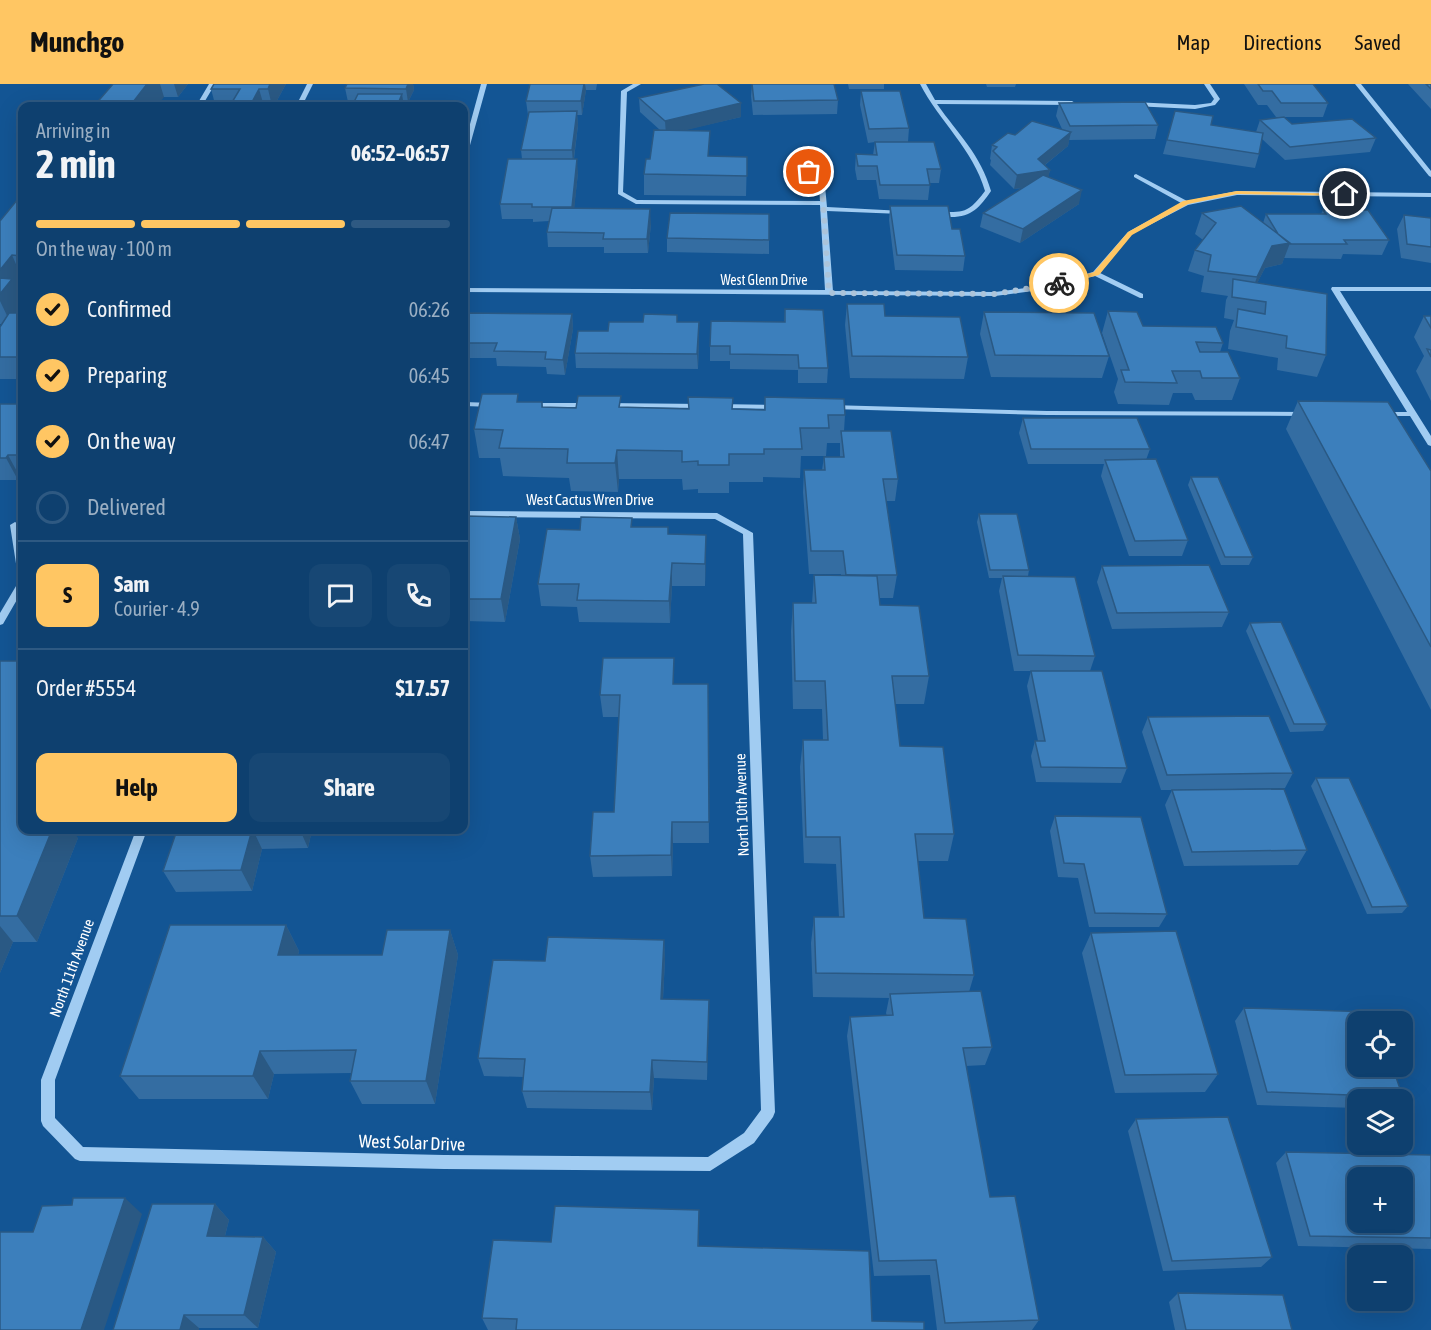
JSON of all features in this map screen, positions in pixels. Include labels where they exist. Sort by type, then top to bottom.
[{"type":"street","points":[[201,102],[212,84]]},
{"type":"street","points":[[301,102],[310,84]]},
{"type":"street","points":[[468,142],[484,84]]},
{"type":"street","points":[[638,84],[624,90],[620,193],[636,202],[823,206],[907,213]]},
{"type":"street","points":[[923,84],[932,102],[956,130],[986,177],[988,191],[978,206],[966,215],[931,214]]},
{"type":"street","points":[[1121,104],[1195,107],[1213,104],[1217,99],[1207,84]]},
{"type":"street","points":[[1358,84],[1431,175]]},
{"type":"street","points":[[932,102],[1076,103]]},
{"type":"street","points":[[795,158],[822,186],[829,293]]},
{"type":"street","points":[[1136,176],[1186,203]]},
{"type":"street","points":[[1140,296],[1096,274],[1130,233],[1186,203],[1237,193],[1431,195]]},
{"type":"street","name":"West Glenn Drive","points":[[468,290],[995,294],[1041,288],[1096,274]]},
{"type":"street","points":[[1431,289],[1335,289],[1431,443]]},
{"type":"street","points":[[468,404],[499,405]]},
{"type":"street","points":[[523,405],[784,407]]},
{"type":"street","points":[[820,407],[1047,413],[1311,414]]},
{"type":"street","points":[[1368,414],[1413,414]]},
{"type":"street","name":"West Cactus Wren Drive","points":[[468,514],[717,516]]},
{"type":"street","name":"North 10th Avenue","points":[[717,516],[747,533],[768,1112]]},
{"type":"street","points":[[15,525],[18,544]]},
{"type":"street","points":[[0,622],[18,589]]},
{"type":"street","name":"North 11th Avenue","points":[[48,1120],[48,1080],[140,834]]},
{"type":"street","name":"West Solar Drive","points":[[48,1120],[80,1154],[444,1162],[710,1164],[749,1138],[768,1112]]},
{"type":"building","points":[[113,84],[147,84],[133,102],[97,102]]},
{"type":"building","points":[[214,84],[270,84],[268,89],[259,89],[252,102],[232,102],[240,89],[211,89]]},
{"type":"building","points":[[347,84],[408,84],[406,89],[345,88]]},
{"type":"building","points":[[530,84],[584,84],[581,101],[526,101]]},
{"type":"building","points":[[704,84],[717,84],[741,103],[665,121],[639,98]]},
{"type":"building","points":[[752,84],[834,84],[838,100],[754,101]]},
{"type":"building","points":[[1258,84],[1313,84],[1328,103],[1281,103],[1272,91],[1263,91]]},
{"type":"building","points":[[861,91],[900,91],[909,128],[869,129]]},
{"type":"building","points":[[358,94],[402,94],[399,102],[354,102]]},
{"type":"building","points":[[1145,102],[1158,125],[1070,126],[1059,103]]},
{"type":"building","points":[[577,111],[572,150],[521,150],[529,112]]},
{"type":"building","points":[[1175,111],[1213,116],[1211,125],[1263,133],[1259,154],[1167,140]]},
{"type":"building","points":[[1284,117],[1292,124],[1352,119],[1376,138],[1290,147],[1260,120]]},
{"type":"building","points":[[1032,121],[1071,132],[1038,159],[1050,170],[1017,175],[993,151],[997,147],[992,145],[1008,133],[1015,135]]},
{"type":"building","points":[[654,130],[710,131],[708,156],[747,157],[747,176],[644,174],[646,159],[650,159]]},
{"type":"building","points":[[875,142],[934,142],[941,169],[927,169],[930,185],[880,185],[877,166],[858,166],[856,154],[877,155]]},
{"type":"building","points":[[508,159],[577,159],[572,207],[500,204]]},
{"type":"building","points":[[1043,175],[1082,190],[1023,229],[983,213]]},
{"type":"building","points":[[18,199],[18,256],[12,255],[0,270],[0,221]]},
{"type":"building","points":[[890,206],[948,206],[952,229],[960,229],[965,256],[897,255]]},
{"type":"building","points":[[1241,206],[1290,243],[1272,246],[1257,277],[1208,271],[1211,255],[1195,250],[1216,223],[1202,213]]},
{"type":"building","points":[[552,208],[650,209],[647,239],[603,239],[604,233],[547,232]]},
{"type":"building","points":[[1323,210],[1368,210],[1389,240],[1344,240],[1347,244],[1290,244],[1278,234],[1266,214],[1326,214]]},
{"type":"building","points":[[670,213],[769,214],[769,240],[667,238]]},
{"type":"building","points":[[1404,215],[1431,218],[1431,247],[1407,244]]},
{"type":"building","points":[[0,278],[12,279],[0,294]]},
{"type":"building","points":[[1233,279],[1327,294],[1326,355],[1286,348],[1287,336],[1236,327],[1238,309],[1265,314],[1266,302],[1232,297]]},
{"type":"building","points":[[847,304],[884,304],[885,316],[960,317],[968,357],[852,356]]},
{"type":"building","points":[[785,309],[823,310],[828,368],[799,368],[798,355],[730,354],[730,346],[710,346],[711,321],[785,322]]},
{"type":"building","points":[[1108,311],[1137,312],[1143,326],[1216,327],[1223,343],[1196,342],[1200,352],[1228,352],[1240,378],[1202,378],[1200,371],[1172,371],[1177,383],[1125,382],[1121,370],[1129,370]]},
{"type":"building","points":[[984,312],[1094,313],[1109,356],[995,355]]},
{"type":"building","points":[[9,313],[18,313],[18,357],[0,357],[0,327]]},
{"type":"building","points":[[468,313],[572,314],[563,360],[545,359],[546,352],[494,351],[497,343],[468,343]]},
{"type":"building","points":[[644,314],[677,315],[677,322],[699,322],[697,354],[575,353],[578,331],[608,331],[609,322],[643,322]]},
{"type":"building","points":[[1424,316],[1431,316],[1431,328]]},
{"type":"building","points":[[482,394],[518,394],[517,402],[542,402],[542,407],[576,408],[578,396],[621,396],[619,407],[689,409],[688,397],[733,398],[732,409],[765,410],[765,397],[844,399],[845,415],[828,415],[829,428],[800,428],[802,449],[764,449],[764,454],[729,454],[729,465],[698,465],[698,461],[682,462],[682,451],[617,450],[615,463],[567,463],[568,449],[499,448],[503,430],[474,429]]},
{"type":"building","points":[[1298,401],[1388,402],[1431,471],[1431,647]]},
{"type":"building","points":[[0,404],[18,404],[18,455],[0,458]]},
{"type":"building","points":[[1023,418],[1137,418],[1150,449],[1031,449]]},
{"type":"building","points":[[841,431],[891,431],[898,479],[883,479],[897,575],[846,575],[843,551],[811,551],[804,470],[825,470],[824,457],[844,457]]},
{"type":"building","points":[[1156,459],[1188,540],[1135,541],[1105,460]]},
{"type":"building","points":[[1191,477],[1218,477],[1253,557],[1225,557]]},
{"type":"building","points":[[979,514],[1017,514],[1029,570],[990,570]]},
{"type":"building","points":[[468,516],[516,517],[501,599],[468,599]]},
{"type":"building","points":[[581,517],[632,518],[631,527],[668,527],[668,534],[706,535],[705,564],[672,563],[669,601],[577,600],[579,584],[538,584],[547,529],[580,530]]},
{"type":"building","points":[[1209,565],[1229,612],[1117,613],[1102,566]]},
{"type":"building","points":[[814,575],[877,576],[880,605],[919,606],[929,676],[892,676],[900,746],[943,747],[954,834],[915,834],[924,918],[966,919],[974,975],[816,973],[814,917],[844,917],[840,837],[806,837],[803,740],[828,740],[825,681],[795,681],[793,603],[816,603]]},
{"type":"building","points":[[1003,576],[1075,577],[1095,656],[1018,655]]},
{"type":"building","points":[[1281,622],[1327,724],[1294,724],[1250,623]]},
{"type":"building","points":[[603,658],[674,658],[673,684],[708,684],[709,822],[672,822],[671,855],[590,856],[593,812],[614,812],[620,695],[600,695]]},
{"type":"building","points":[[18,659],[18,834],[50,834],[17,916],[0,916],[0,661],[17,661]]},
{"type":"building","points":[[1031,671],[1102,671],[1127,768],[1041,767],[1035,741],[1045,741]]},
{"type":"building","points":[[1269,716],[1293,773],[1167,775],[1148,717]]},
{"type":"building","points":[[1316,778],[1349,778],[1408,906],[1372,907]]},
{"type":"building","points":[[1284,789],[1307,850],[1192,852],[1172,790]]},
{"type":"building","points":[[1055,816],[1141,817],[1167,914],[1095,913],[1084,864],[1064,863]]},
{"type":"building","points":[[176,834],[251,834],[241,870],[163,871]]},
{"type":"building","points":[[170,925],[286,925],[278,955],[382,955],[387,930],[450,930],[426,1081],[350,1081],[356,1050],[260,1051],[253,1076],[120,1076]]},
{"type":"building","points":[[1176,931],[1218,1074],[1125,1075],[1091,933]]},
{"type":"building","points":[[548,937],[664,940],[661,999],[709,1000],[707,1062],[652,1060],[650,1092],[522,1091],[525,1059],[478,1058],[493,960],[545,961]]},
{"type":"building","points":[[981,991],[992,1047],[963,1048],[990,1197],[1015,1196],[1039,1320],[945,1323],[936,1260],[879,1261],[850,1017],[893,1015],[890,994]]},
{"type":"building","points":[[1244,1008],[1347,1011],[1347,1077],[1396,1077],[1400,1089],[1347,1089],[1347,1095],[1267,1092]]},
{"type":"building","points":[[1228,1117],[1272,1257],[1172,1261],[1136,1119]]},
{"type":"building","points":[[1286,1152],[1431,1155],[1431,1238],[1310,1236]]},
{"type":"building","points":[[73,1198],[125,1198],[81,1330],[0,1330],[0,1232],[33,1232],[42,1206],[72,1205]]},
{"type":"building","points":[[152,1204],[215,1204],[207,1236],[263,1237],[244,1315],[184,1315],[180,1330],[113,1330]]},
{"type":"building","points":[[555,1206],[699,1210],[698,1246],[869,1251],[872,1321],[924,1322],[924,1330],[516,1330],[517,1319],[482,1318],[493,1240],[551,1242]]},
{"type":"building","points":[[1178,1293],[1283,1295],[1292,1330],[1186,1330]]},
{"type":"way so far","points":[[809,172],[822,186],[829,293],[995,294],[1041,288],[1059,283]]},
{"type":"route","points":[[1059,283],[1096,274],[1130,233],[1186,203],[1237,193],[1345,194]]}]
